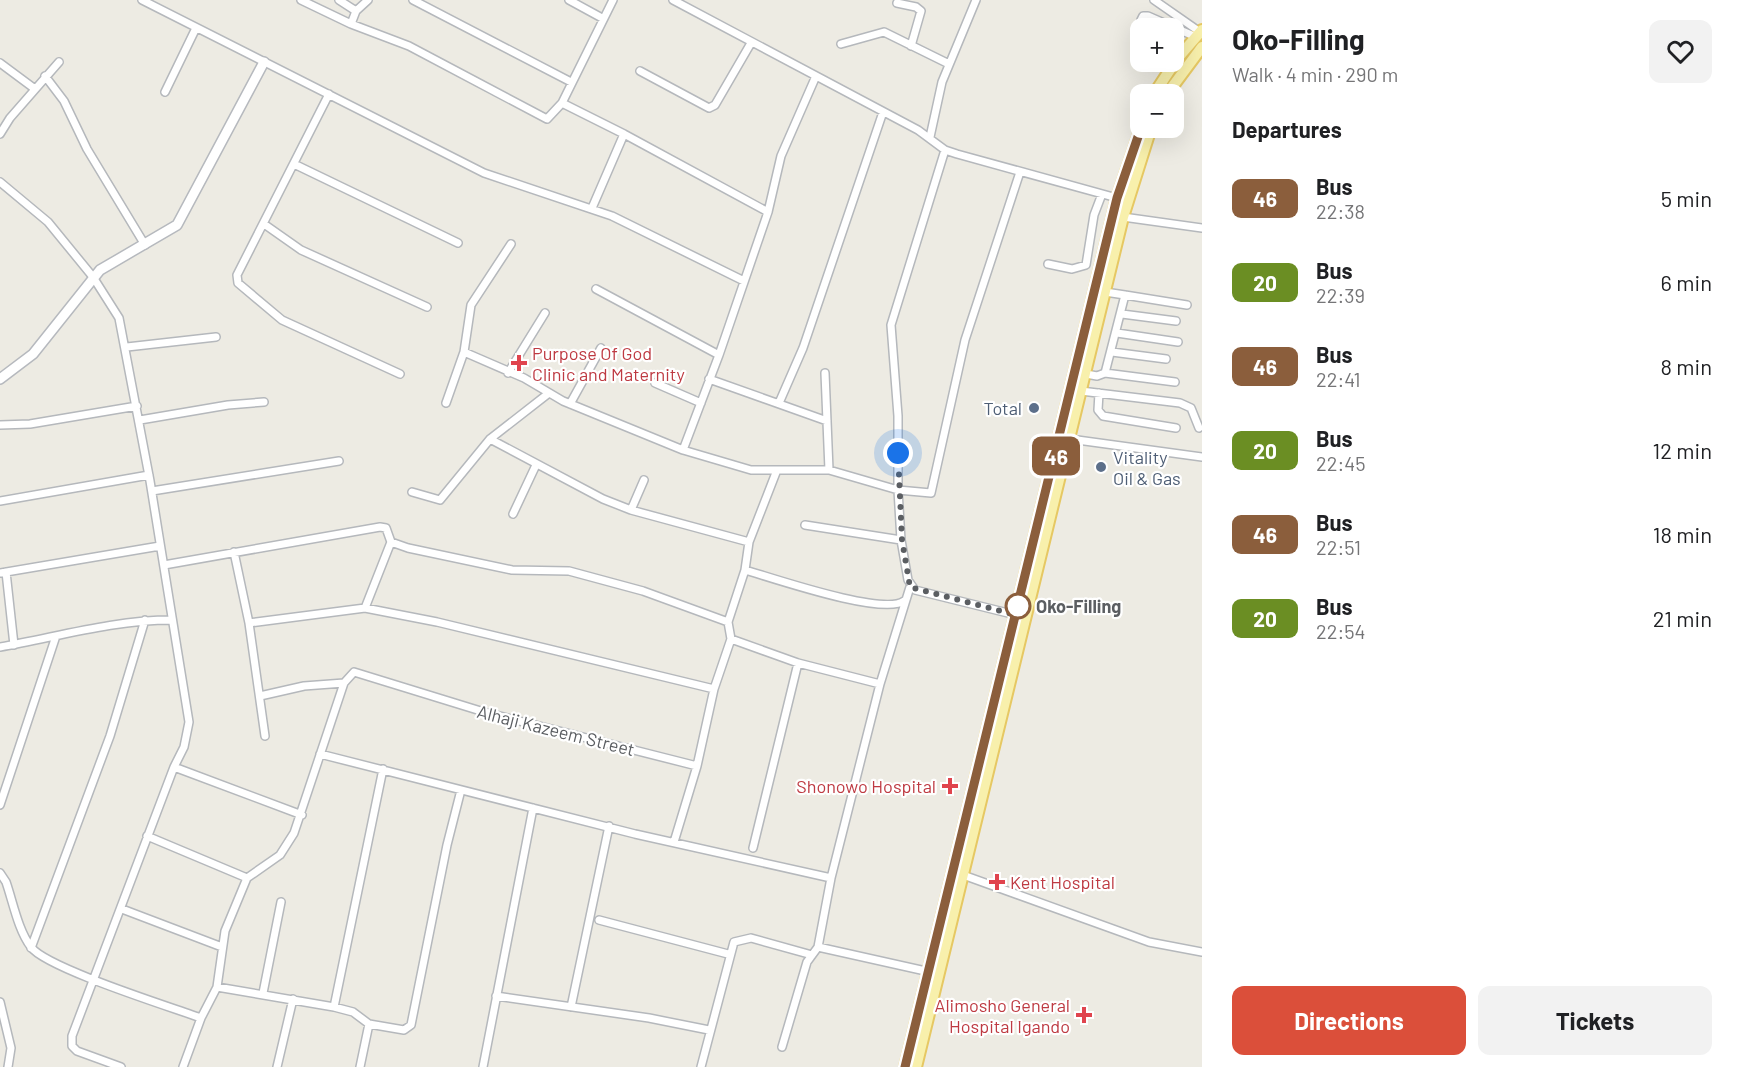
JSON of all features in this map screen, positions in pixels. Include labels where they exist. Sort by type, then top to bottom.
[{"type":"main road","points":[[1184,48],[1199,33]]},
{"type":"main road","points":[[1174,84],[1202,47]]},
{"type":"main road","points":[[905,1067],[1117,198],[1138,138]]},
{"type":"main road","points":[[916,1067],[1123,217],[1148,138]]},
{"type":"street","points":[[142,0],[484,172],[565,202],[592,208],[744,281]]},
{"type":"street","points":[[301,0],[351,24],[409,46],[547,118],[562,103],[602,18],[613,0]]},
{"type":"street","points":[[339,0],[356,11]]},
{"type":"street","points":[[351,24],[356,11],[368,0]]},
{"type":"street","points":[[413,0],[571,82]]},
{"type":"street","points":[[569,0],[602,18]]},
{"type":"street","points":[[673,0],[751,44],[883,111],[930,137],[945,150],[1117,198]]},
{"type":"street","points":[[930,137],[949,64],[976,0]]},
{"type":"street","points":[[1154,0],[1199,33]]},
{"type":"street","points":[[897,3],[916,7],[921,11],[911,46]]},
{"type":"street","points":[[165,92],[196,28]]},
{"type":"street","points":[[1184,28],[1199,33]]},
{"type":"street","points":[[841,44],[884,32],[949,64]]},
{"type":"street","points":[[640,71],[709,108],[715,105],[751,44]]},
{"type":"street","points":[[0,134],[45,76],[59,62]]},
{"type":"street","points":[[1,377],[33,354],[93,277],[107,265],[177,225],[264,62]]},
{"type":"street","points":[[0,63],[35,89]]},
{"type":"street","points":[[45,76],[64,101],[87,149],[145,245]]},
{"type":"street","points":[[682,450],[719,355],[768,212],[781,156],[816,76]]},
{"type":"street","points":[[329,94],[237,275],[238,283],[260,304],[282,320],[400,374]]},
{"type":"street","points":[[562,103],[768,212]]},
{"type":"street","points":[[779,403],[807,336],[883,111]]},
{"type":"street","points":[[592,208],[624,134]]},
{"type":"street","points":[[782,1047],[800,981],[818,946],[831,878],[880,684],[910,587],[897,490],[898,416],[891,325],[945,150]]},
{"type":"street","points":[[294,164],[458,243]]},
{"type":"street","points":[[464,352],[524,378],[570,404],[682,450],[751,471],[829,470],[897,490],[927,494],[933,489],[965,340],[1020,172]]},
{"type":"street","points":[[0,182],[48,222],[93,277],[119,318],[127,347],[140,420],[189,722],[184,747],[147,836],[122,909],[72,1036],[72,1046],[77,1051],[121,1067]]},
{"type":"street","points":[[1048,264],[1072,268],[1086,265],[1094,215],[1102,194]]},
{"type":"street","points":[[1123,217],[1202,228]]},
{"type":"street","points":[[264,224],[301,250],[427,307]]},
{"type":"street","points":[[446,403],[464,352],[471,305],[511,244]]},
{"type":"street","points":[[596,289],[719,355]]},
{"type":"street","points":[[1105,292],[1187,305]]},
{"type":"street","points":[[1106,373],[1125,296]]},
{"type":"street","points":[[508,373],[545,313]]},
{"type":"street","points":[[1122,314],[1176,321]]},
{"type":"street","points":[[1117,333],[1178,342]]},
{"type":"street","points":[[127,347],[216,337]]},
{"type":"street","points":[[570,404],[601,348]]},
{"type":"street","points":[[1112,352],[1166,359]]},
{"type":"street","points":[[1086,374],[1096,376],[1106,373],[1175,382]]},
{"type":"street","points":[[825,374],[829,470]]},
{"type":"street","points":[[709,379],[827,422]]},
{"type":"street","points":[[655,383],[701,403]]},
{"type":"street","points":[[1081,392],[1180,403],[1191,408],[1199,428]]},
{"type":"street","points":[[412,492],[440,500],[490,439],[549,393]]},
{"type":"street","points":[[1099,393],[1098,410],[1103,416],[1176,428]]},
{"type":"street","points":[[140,420],[228,405],[264,402]]},
{"type":"street","points":[[0,425],[30,424],[137,406]]},
{"type":"street","points":[[490,439],[536,465],[631,510],[749,542]]},
{"type":"street","points":[[1070,439],[1202,457]]},
{"type":"street","points":[[152,491],[339,461]]},
{"type":"street","points":[[513,514],[536,465]]},
{"type":"street","points":[[674,842],[696,766],[714,689],[731,639],[728,622],[745,570],[749,542],[777,470]]},
{"type":"street","points":[[0,501],[149,476]]},
{"type":"street","points":[[631,510],[644,480]]},
{"type":"street","points":[[806,525],[902,540]]},
{"type":"street","points":[[164,565],[380,527],[386,528],[391,542],[365,608]]},
{"type":"street","points":[[391,542],[408,548],[512,570],[570,571],[643,591],[728,622]]},
{"type":"street","points":[[14,645],[3,573],[160,546]]},
{"type":"street","points":[[234,552],[249,623],[265,736]]},
{"type":"street","points":[[745,570],[871,605],[897,605],[904,601]]},
{"type":"street","points":[[910,587],[1016,615]]},
{"type":"street","points":[[249,623],[365,608],[714,689]]},
{"type":"street","points":[[0,647],[145,620],[172,620]]},
{"type":"street","points":[[31,948],[110,736],[145,620]]},
{"type":"street","points":[[0,805],[56,636]]},
{"type":"street","points":[[731,639],[798,663],[880,684]]},
{"type":"street","points":[[753,848],[798,663]]},
{"type":"street","name":"Alhaji Kazeem Street","points":[[344,683],[354,672],[364,674],[484,712],[696,766]]},
{"type":"street","points":[[183,1067],[201,1018],[217,987],[225,931],[247,878],[284,851],[302,815],[344,683],[304,686],[260,696]]},
{"type":"street","points":[[320,754],[533,808],[831,878]]},
{"type":"street","points":[[174,767],[302,815]]},
{"type":"street","points":[[334,1007],[383,769]]},
{"type":"street","points":[[217,987],[263,993],[334,1007],[353,1012],[369,1024],[404,1030],[411,1025],[447,845],[461,789]]},
{"type":"street","points":[[483,1067],[533,808]]},
{"type":"street","points":[[572,1007],[609,826]]},
{"type":"street","points":[[147,836],[247,878]]},
{"type":"street","points":[[0,873],[6,882],[31,948],[45,959],[95,980],[201,1018]]},
{"type":"street","points":[[963,875],[1149,942],[1202,952]]},
{"type":"street","points":[[263,993],[281,902]]},
{"type":"street","points":[[122,909],[222,947]]},
{"type":"street","points":[[599,920],[728,954]]},
{"type":"street","points":[[701,1067],[728,954],[734,942],[752,938],[812,955]]},
{"type":"street","points":[[818,946],[930,972]]},
{"type":"street","points":[[496,996],[649,1018],[709,1030]]},
{"type":"street","points":[[277,1067],[292,999]]},
{"type":"street","points":[[0,1002],[11,1048],[4,1066]]},
{"type":"street","points":[[360,1067],[369,1024]]},
{"type":"street","points":[[0,1035],[9,1038]]},
{"type":"bus line","name":"46","points":[[905,1067],[955,872],[1117,198],[1137,138]]},
{"type":"place","name":"Purpose Of God Clinic and Maternity","points":[[519,363]]},
{"type":"place","name":"Total","points":[[1034,408]]},
{"type":"place","name":"Vitality Oil & Gas","points":[[1101,467]]},
{"type":"place","name":"Oko-Filling","points":[[1018,606]]},
{"type":"place","name":"Shonowo Hospital","points":[[950,786]]},
{"type":"place","name":"Kent Hospital","points":[[997,882]]},
{"type":"place","name":"Alimosho General Hospital Igando","points":[[1084,1015]]},
{"type":"route","points":[[898,453],[897,490],[910,587],[1016,615],[1018,606]]}]
